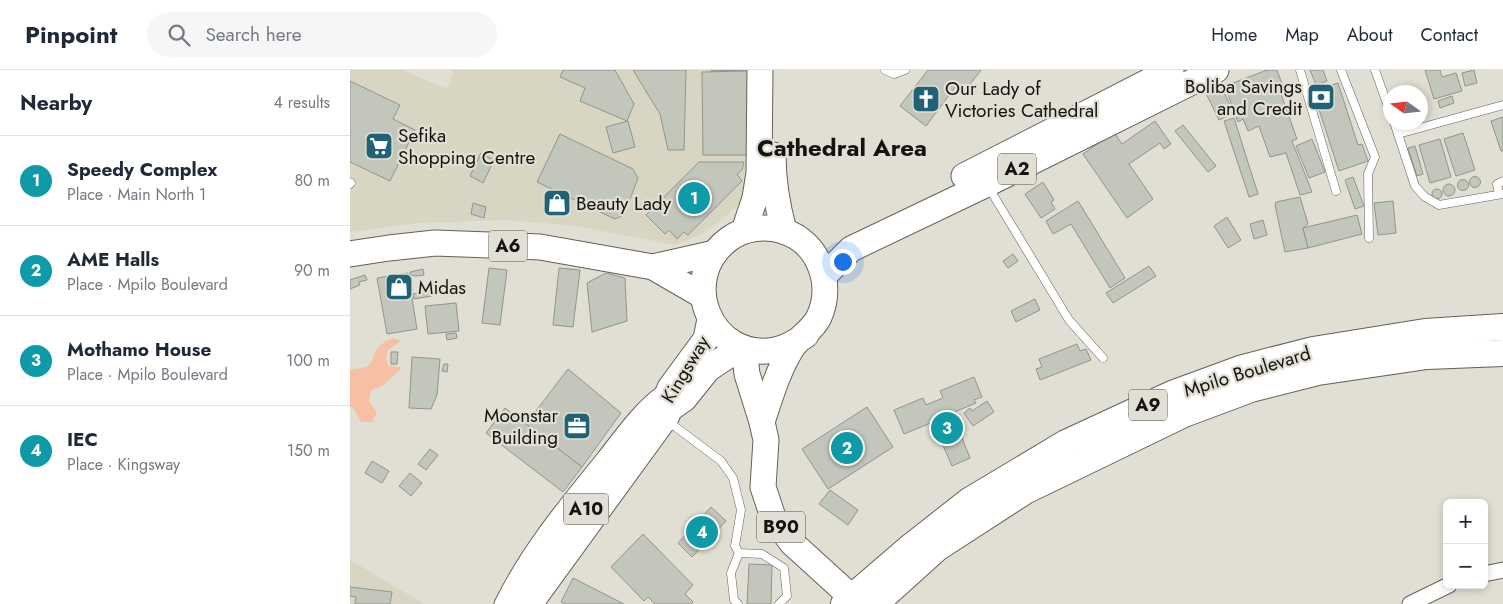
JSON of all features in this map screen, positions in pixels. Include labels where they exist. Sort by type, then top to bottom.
[{"type":"highway","name":"Mpilo Boulevard","points":[[857,602],[908,549],[969,501],[1066,443],[1172,394],[1242,368],[1313,350],[1425,332],[1503,327]]},
{"type":"highway","name":"Mpilo Boulevard","points":[[857,602],[1024,491],[1184,414],[1251,389],[1318,372],[1427,356],[1503,353]]},
{"type":"main road","points":[[744,231],[755,198],[759,173],[760,70]]},
{"type":"main road","points":[[773,70],[773,177],[776,202],[784,231]]},
{"type":"main road","name":"A2","points":[[810,248],[843,239],[1171,70]]},
{"type":"main road","name":"A2","points":[[824,276],[851,249],[1216,70]]},
{"type":"main road","points":[[757,228],[771,228],[784,231],[798,238],[810,248],[819,261],[824,276],[825,297],[819,318],[806,335],[792,345],[776,350],[743,351],[718,330],[706,308],[703,281],[707,266],[723,244],[733,236],[744,231],[757,228]]},
{"type":"main road","name":"A6","points":[[350,254],[435,244],[540,247],[654,267],[715,253]]},
{"type":"main road","name":"A6","points":[[654,267],[706,308]]},
{"type":"main road","name":"Kingsway","points":[[521,604],[556,546],[663,420],[706,339],[706,308]]},
{"type":"main road","name":"B90","points":[[762,422],[782,367],[793,347],[806,335]]},
{"type":"main road","name":"Kingsway","points":[[677,394],[708,369],[743,351]]},
{"type":"main road","name":"B90","points":[[743,351],[766,440],[763,487],[768,506],[773,517],[792,544],[857,602]]},
{"type":"street","points":[[502,604],[527,559],[556,517],[634,421],[655,398],[677,394]]},
{"type":"street","points":[[536,604],[663,420]]},
{"type":"street","points":[[1488,573],[1503,570]]},
{"type":"street","points":[[1410,604],[1443,588]]},
{"type":"lane","points":[[885,70],[894,74],[905,70]]},
{"type":"lane","points":[[1300,70],[1336,191]]},
{"type":"lane","points":[[1342,70],[1375,157],[1368,174],[1370,238]]},
{"type":"lane","points":[[1375,70],[1383,92]]},
{"type":"lane","points":[[1398,134],[1503,105]]},
{"type":"lane","points":[[1397,130],[1415,186],[1425,197],[1439,205],[1501,194],[1497,184],[1503,181]]},
{"type":"lane","points":[[986,184],[1069,320],[1102,358]]},
{"type":"lane","points":[[663,420],[721,461],[733,478],[741,510],[736,546],[739,553],[731,573],[734,600],[738,604]]},
{"type":"lane","points":[[739,553],[762,554],[784,568],[787,596],[779,604]]},
{"type":"shaded area","points":[[350,70],[403,70],[447,89],[454,70],[750,70],[750,178],[742,201],[719,222],[700,235],[675,245],[576,226],[508,220],[417,223],[350,232]]},
{"type":"shaded area","points":[[394,338],[401,341],[388,350],[386,358],[388,366],[400,367],[401,369],[382,386],[371,390],[369,401],[377,413],[372,422],[361,422],[354,409],[350,406],[350,370],[368,366],[379,347]]},
{"type":"shaded area","points":[[350,560],[404,592],[424,604],[350,604]]},
{"type":"building","points":[[563,70],[615,70],[634,104],[627,121],[580,101],[585,88],[560,77]]},
{"type":"building","points":[[633,70],[686,70],[684,150],[668,150],[660,114]]},
{"type":"building","points":[[711,70],[746,70],[711,71]]},
{"type":"building","name":"Our Lady of Victories Cathedral","points":[[928,70],[981,70],[964,92],[956,86],[926,126],[900,106]]},
{"type":"building","points":[[1267,70],[1277,70],[1285,92],[1281,94],[1297,139],[1292,141],[1312,192],[1300,195],[1286,153],[1270,157],[1259,126],[1248,131],[1243,119],[1238,122],[1225,86]]},
{"type":"building","points":[[1310,70],[1323,70],[1327,81],[1316,85]]},
{"type":"building","points":[[1425,70],[1440,70],[1442,77],[1456,73],[1462,91],[1434,99]]},
{"type":"building","points":[[1474,70],[1477,83],[1465,86],[1462,73]]},
{"type":"building","points":[[748,71],[749,155],[703,155],[702,72]]},
{"type":"building","name":"Sefika Shopping Centre","points":[[350,81],[400,105],[393,119],[415,130],[390,181],[350,162]]},
{"type":"building","points":[[1219,82],[1234,113],[1219,120],[1204,89]]},
{"type":"building","points":[[1338,83],[1358,145],[1362,144],[1368,161],[1339,171],[1313,91]]},
{"type":"building","points":[[1452,96],[1454,103],[1440,108],[1438,101]]},
{"type":"building","points":[[1503,117],[1503,151],[1501,151],[1491,121]]},
{"type":"building","points":[[1234,118],[1258,194],[1249,197],[1224,121]]},
{"type":"building","points":[[628,121],[635,147],[613,153],[606,127]]},
{"type":"building","points":[[1155,121],[1171,144],[1164,149],[1160,143],[1129,164],[1153,199],[1127,218],[1083,154],[1114,132],[1122,144]]},
{"type":"building","points":[[1183,125],[1216,166],[1208,172],[1175,131]]},
{"type":"building","points":[[1463,133],[1475,170],[1456,176],[1444,139]]},
{"type":"building","points":[[560,134],[633,169],[638,178],[624,215],[615,219],[537,182]]},
{"type":"building","points":[[1312,139],[1325,172],[1309,178],[1296,146]]},
{"type":"building","points":[[1440,139],[1451,177],[1430,183],[1419,145]]},
{"type":"building","points":[[1415,146],[1423,174],[1417,176],[1408,148]]},
{"type":"building","points":[[481,153],[494,160],[483,183],[470,176]]},
{"type":"building","points":[[699,162],[744,162],[742,170],[737,174],[742,181],[688,235],[684,232],[677,239],[669,230],[665,234],[646,215]]},
{"type":"building","points":[[1353,177],[1364,206],[1355,209],[1345,180]]},
{"type":"building","points":[[1473,177],[1477,177],[1480,182],[1479,186],[1473,187],[1470,184],[1470,180]]},
{"type":"building","points":[[1461,180],[1465,180],[1468,185],[1467,189],[1461,190],[1458,187],[1458,183]]},
{"type":"building","points":[[1043,182],[1054,200],[1051,202],[1055,209],[1041,218],[1025,194]]},
{"type":"building","points":[[1449,184],[1455,190],[1449,196],[1443,190]]},
{"type":"building","points":[[1435,189],[1439,189],[1442,194],[1441,198],[1435,199],[1432,196],[1432,192]]},
{"type":"building","points":[[1300,197],[1308,224],[1303,228],[1308,248],[1285,252],[1275,205],[1276,202]]},
{"type":"building","points":[[1078,201],[1125,278],[1110,288],[1071,224],[1053,234],[1046,221]]},
{"type":"building","points":[[1393,201],[1396,233],[1378,235],[1374,203]]},
{"type":"building","points":[[473,203],[486,207],[484,218],[471,214]]},
{"type":"building","points":[[1357,215],[1362,234],[1308,248],[1303,228]]},
{"type":"building","points":[[1227,217],[1241,240],[1228,248],[1214,226]]},
{"type":"building","points":[[1263,220],[1267,235],[1254,239],[1250,224]]},
{"type":"building","points":[[1013,254],[1018,261],[1008,268],[1003,261]]},
{"type":"building","points":[[1149,266],[1156,276],[1113,303],[1106,293]]},
{"type":"building","points":[[489,268],[507,270],[500,325],[482,323]]},
{"type":"building","points":[[559,268],[580,270],[573,327],[553,325]]},
{"type":"building","points":[[423,269],[424,275],[410,275],[410,272]]},
{"type":"building","points":[[408,273],[417,329],[387,334],[377,278]]},
{"type":"building","points":[[606,273],[625,278],[627,321],[592,332],[587,283]]},
{"type":"building","points":[[365,275],[367,280],[359,282],[360,285],[350,289],[350,280]]},
{"type":"building","points":[[431,290],[432,296],[414,299],[413,294]]},
{"type":"building","points":[[1035,299],[1040,310],[1016,322],[1011,311]]},
{"type":"building","points":[[456,303],[459,331],[428,334],[425,306]]},
{"type":"building","points":[[456,333],[457,338],[447,340],[446,334]]},
{"type":"building","points":[[1077,344],[1080,351],[1086,349],[1091,360],[1040,380],[1036,369],[1042,367],[1039,359]]},
{"type":"building","points":[[391,352],[398,352],[397,364],[391,364]]},
{"type":"building","points":[[412,357],[440,359],[437,395],[431,409],[409,408]]},
{"type":"building","points":[[444,364],[448,364],[447,372],[442,371]]},
{"type":"building","points":[[568,369],[621,413],[582,467],[526,424]]},
{"type":"building","points":[[974,377],[982,397],[974,400],[976,403],[952,413],[970,458],[952,466],[933,422],[904,434],[894,410],[923,398],[926,405],[943,398],[940,391]]},
{"type":"building","points":[[987,401],[994,412],[973,426],[964,413],[970,408],[972,411]]},
{"type":"building","points":[[867,407],[893,447],[828,489],[802,449]]},
{"type":"building","points":[[505,408],[582,467],[563,492],[486,433]]},
{"type":"building","points":[[430,449],[438,455],[426,470],[418,464]]},
{"type":"building","points":[[372,461],[389,471],[382,483],[365,473]]},
{"type":"building","points":[[410,473],[422,483],[411,496],[399,486]]},
{"type":"building","points":[[830,490],[858,510],[848,525],[819,504]]},
{"type":"building","points":[[711,507],[726,521],[692,557],[678,543]]},
{"type":"building","points":[[643,534],[693,585],[685,594],[693,602],[691,604],[655,604],[648,597],[644,601],[611,567]]},
{"type":"building","points":[[749,564],[772,565],[771,604],[747,604]]},
{"type":"building","points":[[573,578],[624,604],[565,604],[561,602]]},
{"type":"building","points":[[350,587],[392,592],[390,604],[355,604],[356,597],[350,596]]},
{"type":"place","name":"Boliba Savings and Credit","points":[[1321,97]]},
{"type":"place","name":"Our Lady of Victories Cathedral","points":[[926,99]]},
{"type":"place","name":"Sefika Shopping Centre","points":[[379,146]]},
{"type":"place","name":"Speedy Complex","points":[[694,198]]},
{"type":"place","name":"Beauty Lady","points":[[557,203]]},
{"type":"place","name":"Midas","points":[[399,287]]},
{"type":"place","name":"Moonstar Building","points":[[577,426]]},
{"type":"place","name":"Mothamo House","points":[[947,428]]},
{"type":"place","name":"AME Halls","points":[[847,448]]},
{"type":"place","name":"IEC","points":[[702,532]]},
{"type":"district","name":"Cathedral Area","points":[[842,148]]}]
